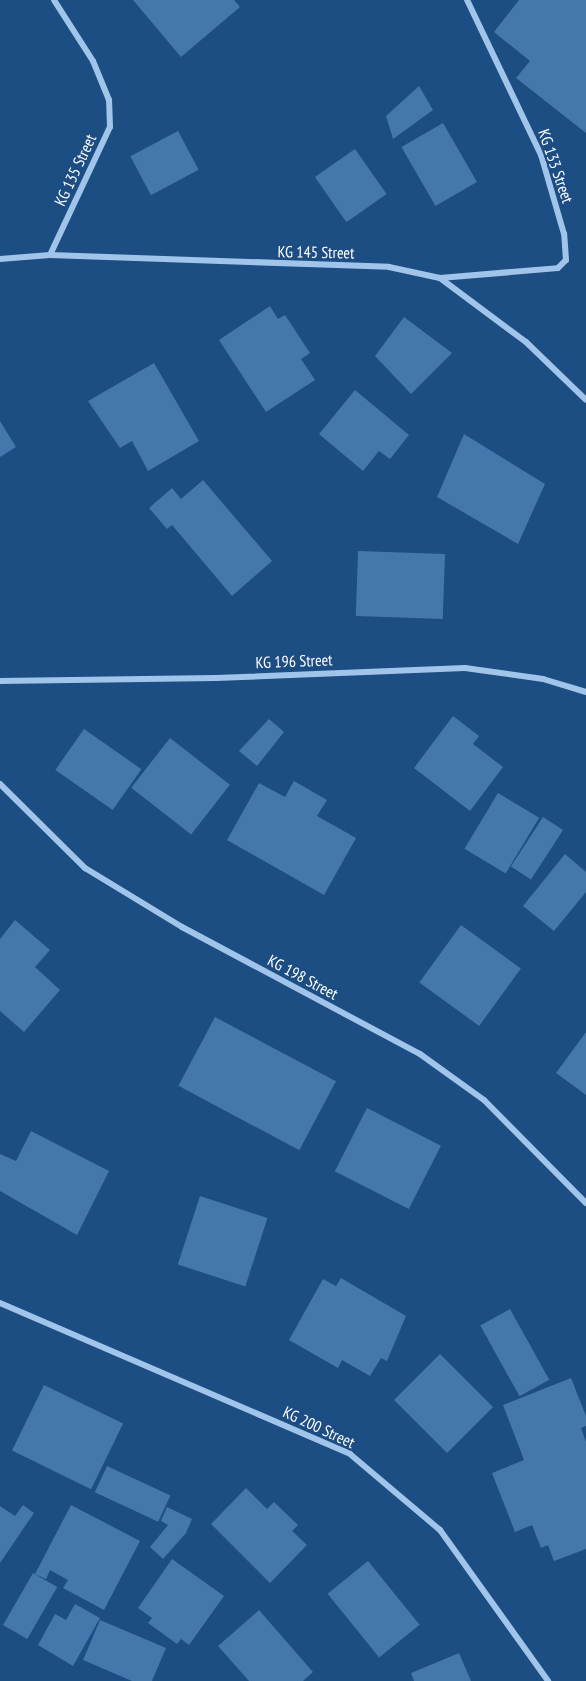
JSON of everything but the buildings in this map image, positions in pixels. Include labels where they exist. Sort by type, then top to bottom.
[{"type":"street","name":"KG 135 Street","points":[[50,255],[110,127],[110,100],[93,61],[54,0]]},
{"type":"street","name":"KG 133 Street","points":[[440,278],[558,268],[566,260],[564,234],[541,155],[467,0]]},
{"type":"street","name":"KG 145 Street","points":[[0,259],[50,255],[389,267],[440,278],[526,342],[586,400]]},
{"type":"street","name":"KG 196 Street","points":[[0,681],[216,678],[465,668],[543,679],[586,692]]},
{"type":"street","name":"KG 198 Street","points":[[0,784],[85,868],[182,927],[429,1060],[484,1100],[586,1203]]},
{"type":"street","name":"KG 200 Street","points":[[0,1304],[350,1454],[440,1530],[548,1681]]}]
